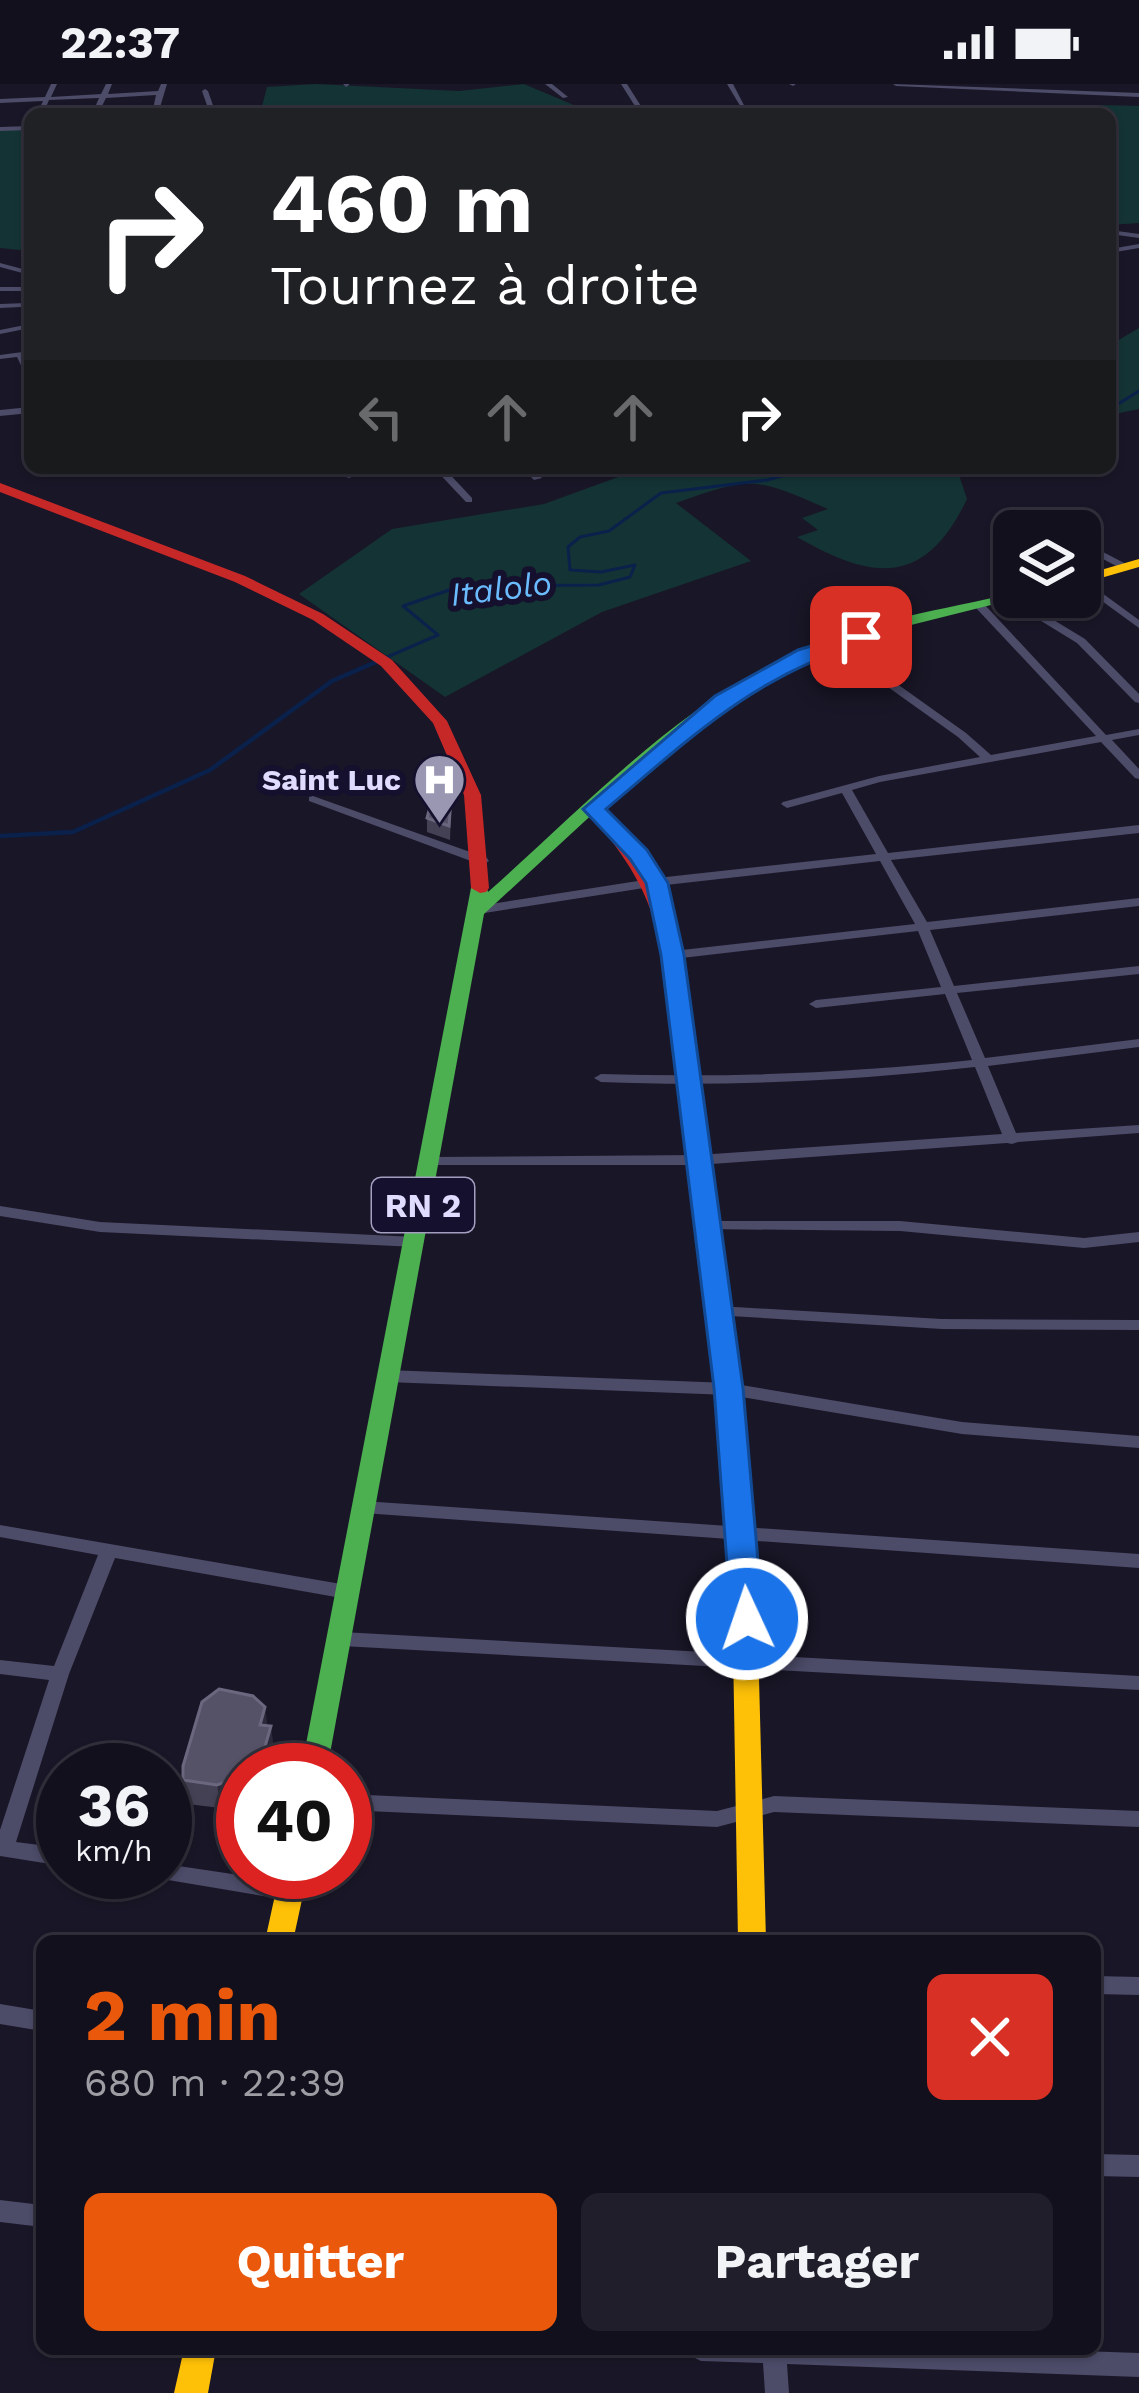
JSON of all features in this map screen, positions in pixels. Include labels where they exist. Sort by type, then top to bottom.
[{"type":"main road","name":"RN 2","points":[[0,487],[242,576],[304,608],[380,659],[441,724],[474,792],[483,862],[478,910],[319,1743]]},
{"type":"main road","points":[[1101,574],[1132,565]]},
{"type":"main road","points":[[478,910],[722,700],[777,667],[833,643],[993,604]]},
{"type":"main road","points":[[594,809],[639,855],[657,883],[673,955],[743,1531],[752,1935]]},
{"type":"main road","points":[[280,1935],[288,1899]]},
{"type":"main road","points":[[191,2393],[199,2355]]},
{"type":"street","points":[[42,108],[53,84]]},
{"type":"street","points":[[98,108],[109,84]]},
{"type":"street","points":[[553,84],[565,97]]},
{"type":"street","points":[[730,84],[744,108]]},
{"type":"street","points":[[896,84],[1135,95]]},
{"type":"street","points":[[1122,84],[1135,95]]},
{"type":"street","points":[[0,101],[162,88]]},
{"type":"street","points":[[205,92],[211,108]]},
{"type":"street","points":[[445,474],[469,500]]},
{"type":"street","points":[[533,474],[537,478]]},
{"type":"street","points":[[1101,552],[1132,565]]},
{"type":"street","points":[[1101,596],[1139,625]]},
{"type":"street","points":[[981,607],[1139,776]]},
{"type":"street","points":[[1045,618],[1081,641],[1139,700]]},
{"type":"street","points":[[833,643],[987,758]]},
{"type":"street","points":[[787,804],[987,758],[1139,732]]},
{"type":"street","points":[[844,788],[922,926],[1012,1140]]},
{"type":"street","points":[[313,799],[483,862]]},
{"type":"street","points":[[478,910],[657,883],[1139,829]]},
{"type":"street","points":[[673,955],[1139,902]]},
{"type":"street","points":[[816,1004],[1139,970]]},
{"type":"street","points":[[602,1078],[690,1083],[980,1064],[1139,1043]]},
{"type":"street","points":[[432,1162],[698,1160],[1139,1129]]},
{"type":"street","points":[[0,1211],[100,1227],[416,1242]]},
{"type":"street","points":[[707,1226],[900,1226],[1084,1244],[1139,1237]]},
{"type":"street","points":[[718,1312],[942,1324],[1139,1324]]},
{"type":"street","points":[[387,1376],[729,1388],[962,1428],[1139,1442]]},
{"type":"street","points":[[363,1507],[1139,1562]]},
{"type":"street","points":[[0,1532],[350,1593]]},
{"type":"street","points":[[36,1853],[2,1848],[60,1674],[109,1550]]},
{"type":"street","points":[[339,1639],[1139,1683]]},
{"type":"street","points":[[0,1666],[60,1674]]},
{"type":"street","points":[[372,1803],[717,1819],[774,1804],[1139,1819]]},
{"type":"street","points":[[1101,1985],[1139,1986]]},
{"type":"street","points":[[0,2014],[36,2020]]},
{"type":"street","points":[[1101,2165],[1139,2166]]},
{"type":"street","points":[[0,2211],[36,2215]]},
{"type":"street","points":[[774,2355],[777,2393]]},
{"type":"street","points":[[888,2355],[1139,2366]]},
{"type":"green space","points":[[316,84],[459,91],[524,84],[581,108],[262,108],[267,87]]},
{"type":"green space","points":[[1139,106],[1139,223],[1116,225],[1116,108],[1100,108]]},
{"type":"green space","points":[[24,126],[24,250],[0,248],[0,128]]},
{"type":"green space","points":[[1139,328],[1139,409],[1116,414],[1116,341]]},
{"type":"green space","points":[[626,474],[959,474],[967,499],[933,548],[895,568],[850,562],[797,537],[818,530],[802,518],[828,509],[768,486],[738,485],[676,503],[751,561],[602,612],[445,697],[299,594],[392,529],[544,504]]},
{"type":"building","points":[[432,799],[451,799],[449,826],[427,818]]},
{"type":"building","points":[[219,1689],[253,1696],[265,1707],[260,1725],[271,1726],[266,1743],[216,1743],[216,1785],[192,1781],[190,1743],[202,1702]]},
{"type":"waterway","name":"Italolo","points":[[1116,405],[1139,391]]},
{"type":"waterway","name":"Italolo","points":[[371,664],[438,635],[403,606],[461,586],[599,585],[630,577],[635,565],[601,572],[570,570],[568,547],[580,537],[609,531],[661,493],[790,474]]},
{"type":"waterway","name":"Italolo","points":[[0,836],[73,832],[210,770],[332,681],[378,661]]},
{"type":"traffic: fast","points":[[478,910],[632,770],[757,678],[854,635],[993,602]]},
{"type":"traffic: fast","points":[[319,1743],[480,888]]},
{"type":"traffic: slow","points":[[1101,574],[1139,563]]},
{"type":"traffic: slow","points":[[743,1528],[752,1935]]},
{"type":"traffic: slow","points":[[280,1935],[288,1899]]},
{"type":"traffic: slow","points":[[191,2393],[199,2355]]},
{"type":"traffic: jam","points":[[0,487],[240,579],[318,617],[386,663],[440,721],[473,795],[480,888]]},
{"type":"traffic: jam","points":[[594,809],[646,876],[673,955],[743,1528]]},
{"type":"place","name":"Saint Luc","points":[[440,826]]},
{"type":"route","points":[[747,1619],[729,1388],[673,955],[657,883],[622,835],[594,809],[722,700],[805,654],[861,637]]}]
